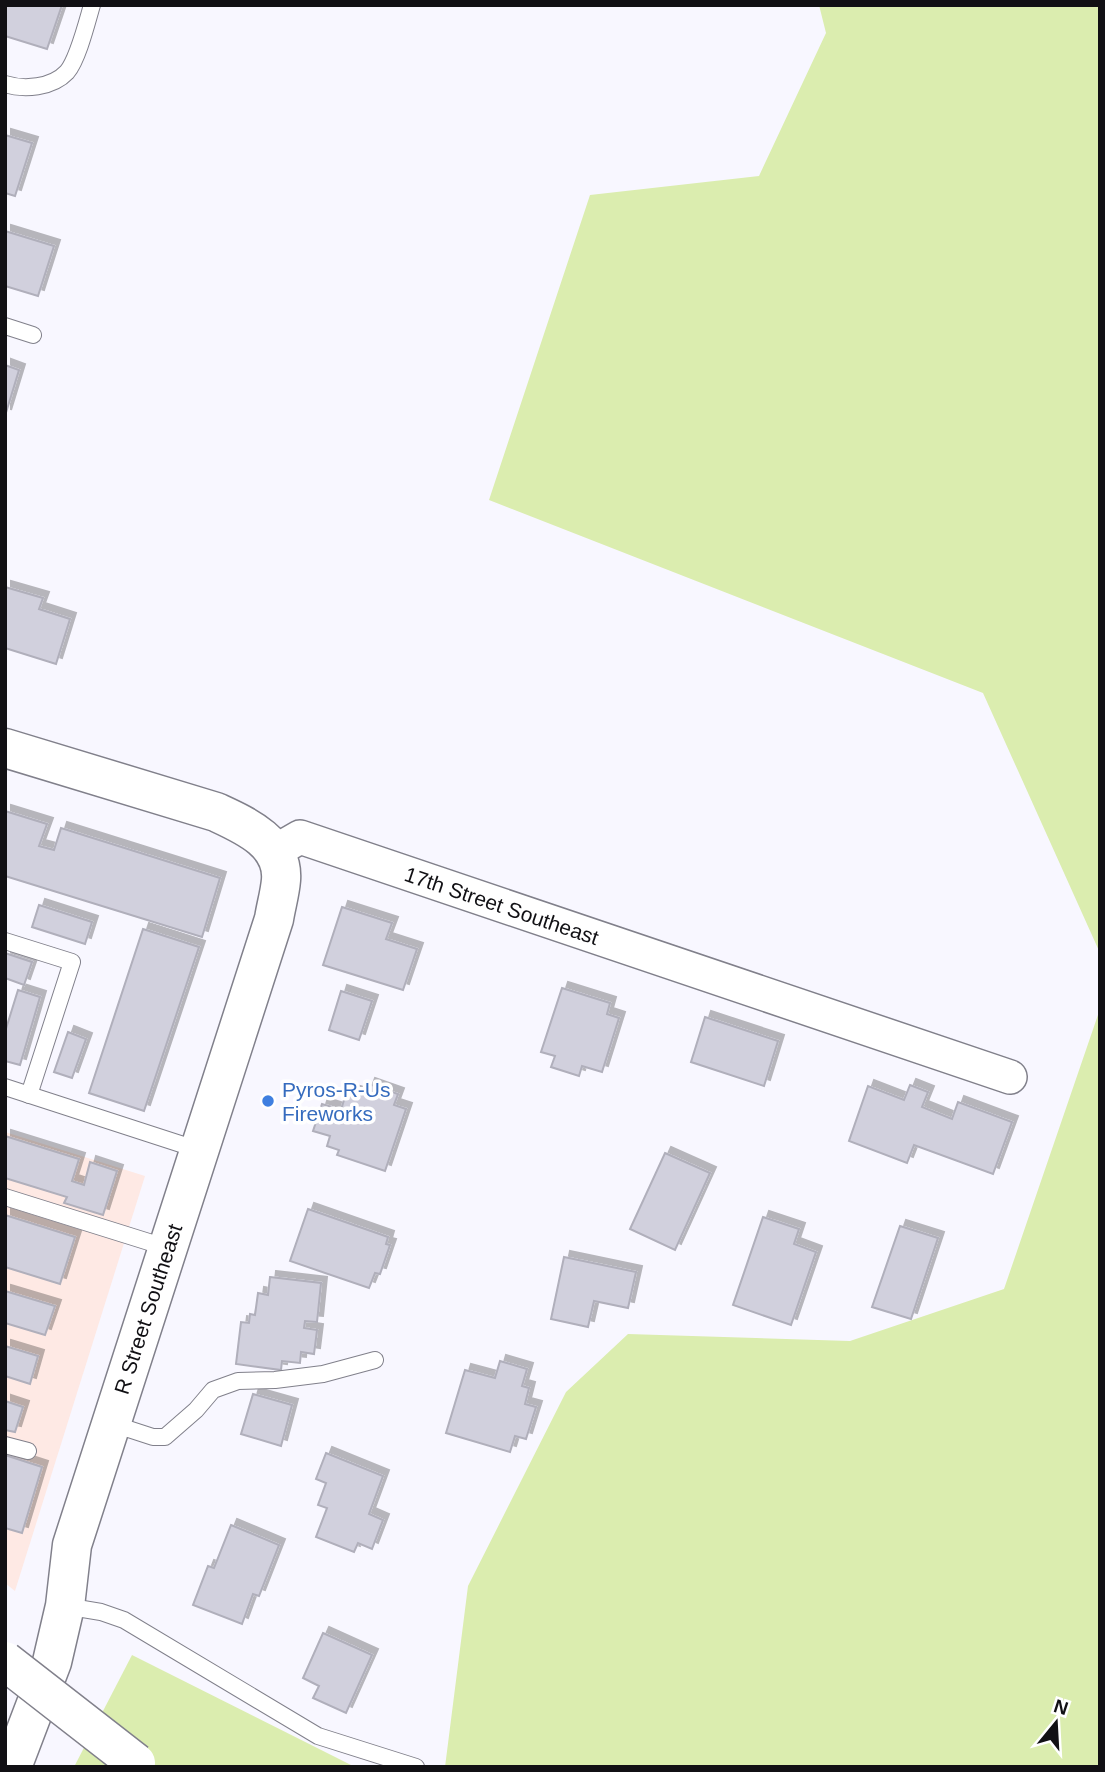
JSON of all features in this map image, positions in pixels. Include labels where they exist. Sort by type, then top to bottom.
[{"type":"street","points":[[5,748],[216,812],[243,824],[259,835],[274,852]]},
{"type":"street","name":"17th Street Southeast","points":[[274,852],[300,837],[1010,1077]]},
{"type":"street","name":"R Street Southeast","points":[[12,1767],[52,1662],[65,1606],[72,1545],[274,919],[281,868],[274,852]]},
{"type":"street","points":[[5,1661],[136,1763]]},
{"type":"lane","points":[[5,84],[20,89],[43,85],[67,72],[81,43],[92,5]]},
{"type":"lane","points":[[5,326],[33,335]]},
{"type":"lane","points":[[5,941],[72,962],[29,1095]]},
{"type":"lane","points":[[5,1087],[200,1151]]},
{"type":"lane","points":[[5,1197],[168,1248]]},
{"type":"lane","points":[[110,1423],[153,1437],[165,1437],[196,1410],[213,1390],[238,1381],[323,1374],[375,1360]]},
{"type":"lane","points":[[5,1445],[29,1451]]},
{"type":"lane","points":[[65,1606],[101,1612],[124,1620],[318,1736],[416,1767]]},
{"type":"shaded area","points":[[5,1132],[145,1176],[15,1591],[5,1583]]},
{"type":"green space","points":[[819,5],[1100,5],[1100,953],[983,693],[489,500],[590,195],[759,176],[826,33]]},
{"type":"green space","points":[[1100,1009],[1100,1767],[445,1767],[468,1586],[566,1392],[628,1334],[850,1341],[1004,1289]]},
{"type":"green space","points":[[132,1655],[355,1767],[74,1767]]},
{"type":"building","points":[[5,5],[62,5],[47,49],[5,36]]},
{"type":"building","points":[[5,135],[32,143],[15,196],[5,193]]},
{"type":"building","points":[[5,231],[54,246],[38,296],[5,286]]},
{"type":"building","points":[[5,365],[19,370],[5,416]]},
{"type":"building","points":[[5,587],[43,598],[39,609],[70,619],[56,664],[5,648]]},
{"type":"building","points":[[5,811],[47,824],[39,846],[54,850],[61,828],[220,878],[202,937],[5,876]]},
{"type":"building","points":[[39,905],[92,922],[85,944],[32,927]]},
{"type":"building","points":[[342,907],[392,923],[386,939],[417,949],[403,990],[323,965]]},
{"type":"building","points":[[143,929],[199,947],[144,1111],[89,1093]]},
{"type":"building","points":[[5,953],[32,962],[24,985],[5,978]]},
{"type":"building","points":[[562,988],[610,1003],[607,1014],[619,1018],[602,1072],[582,1066],[579,1076],[551,1067],[555,1056],[541,1052]]},
{"type":"building","points":[[18,990],[40,997],[20,1065],[5,1061],[5,1032]]},
{"type":"building","points":[[341,991],[372,1001],[359,1040],[329,1030]]},
{"type":"building","points":[[705,1017],[778,1041],[764,1086],[691,1062]]},
{"type":"building","points":[[68,1032],[86,1039],[72,1078],[54,1072]]},
{"type":"building","points":[[369,1084],[398,1094],[394,1105],[406,1109],[385,1171],[337,1155],[339,1150],[327,1146],[330,1136],[313,1131],[322,1104],[341,1110],[347,1090],[365,1095]]},
{"type":"building","points":[[910,1085],[928,1092],[922,1107],[952,1119],[958,1102],[1012,1122],[993,1174],[914,1145],[907,1163],[849,1141],[868,1086],[904,1100]]},
{"type":"building","points":[[5,1136],[79,1159],[72,1181],[84,1185],[90,1162],[117,1171],[103,1215],[64,1203],[67,1197],[5,1178]]},
{"type":"building","points":[[665,1153],[710,1173],[675,1250],[630,1229]]},
{"type":"building","points":[[308,1209],[388,1237],[386,1244],[390,1245],[380,1274],[375,1273],[369,1288],[290,1261]]},
{"type":"building","points":[[5,1215],[75,1237],[60,1284],[5,1267]]},
{"type":"building","points":[[763,1217],[799,1229],[794,1244],[816,1252],[791,1325],[733,1305]]},
{"type":"building","points":[[900,1226],[938,1238],[911,1319],[872,1307]]},
{"type":"building","points":[[564,1257],[636,1272],[628,1308],[594,1301],[588,1327],[551,1319]]},
{"type":"building","points":[[270,1277],[321,1283],[317,1322],[305,1321],[304,1328],[317,1330],[314,1354],[301,1352],[300,1363],[282,1361],[281,1370],[236,1364],[241,1322],[249,1323],[250,1314],[255,1315],[258,1293],[268,1295]]},
{"type":"building","points":[[5,1291],[55,1306],[45,1335],[5,1323]]},
{"type":"building","points":[[5,1346],[38,1356],[30,1384],[5,1376]]},
{"type":"building","points":[[500,1361],[527,1369],[522,1386],[529,1388],[525,1404],[536,1407],[526,1439],[515,1436],[510,1452],[446,1433],[465,1370],[495,1378]]},
{"type":"building","points":[[253,1394],[292,1405],[281,1446],[241,1434]]},
{"type":"building","points":[[5,1401],[23,1407],[15,1432],[5,1430]]},
{"type":"building","points":[[326,1453],[383,1476],[369,1514],[383,1520],[372,1549],[358,1543],[354,1552],[316,1537],[327,1508],[318,1505],[326,1483],[316,1479]]},
{"type":"building","points":[[5,1455],[42,1467],[22,1533],[5,1528]]},
{"type":"building","points":[[231,1525],[279,1545],[259,1596],[253,1594],[242,1624],[193,1605],[208,1566],[214,1568]]},
{"type":"building","points":[[323,1633],[372,1655],[346,1713],[313,1698],[319,1686],[303,1678]]},
{"type":"place","name":"Pyros-R-Us Fireworks","points":[[268,1101]]}]
